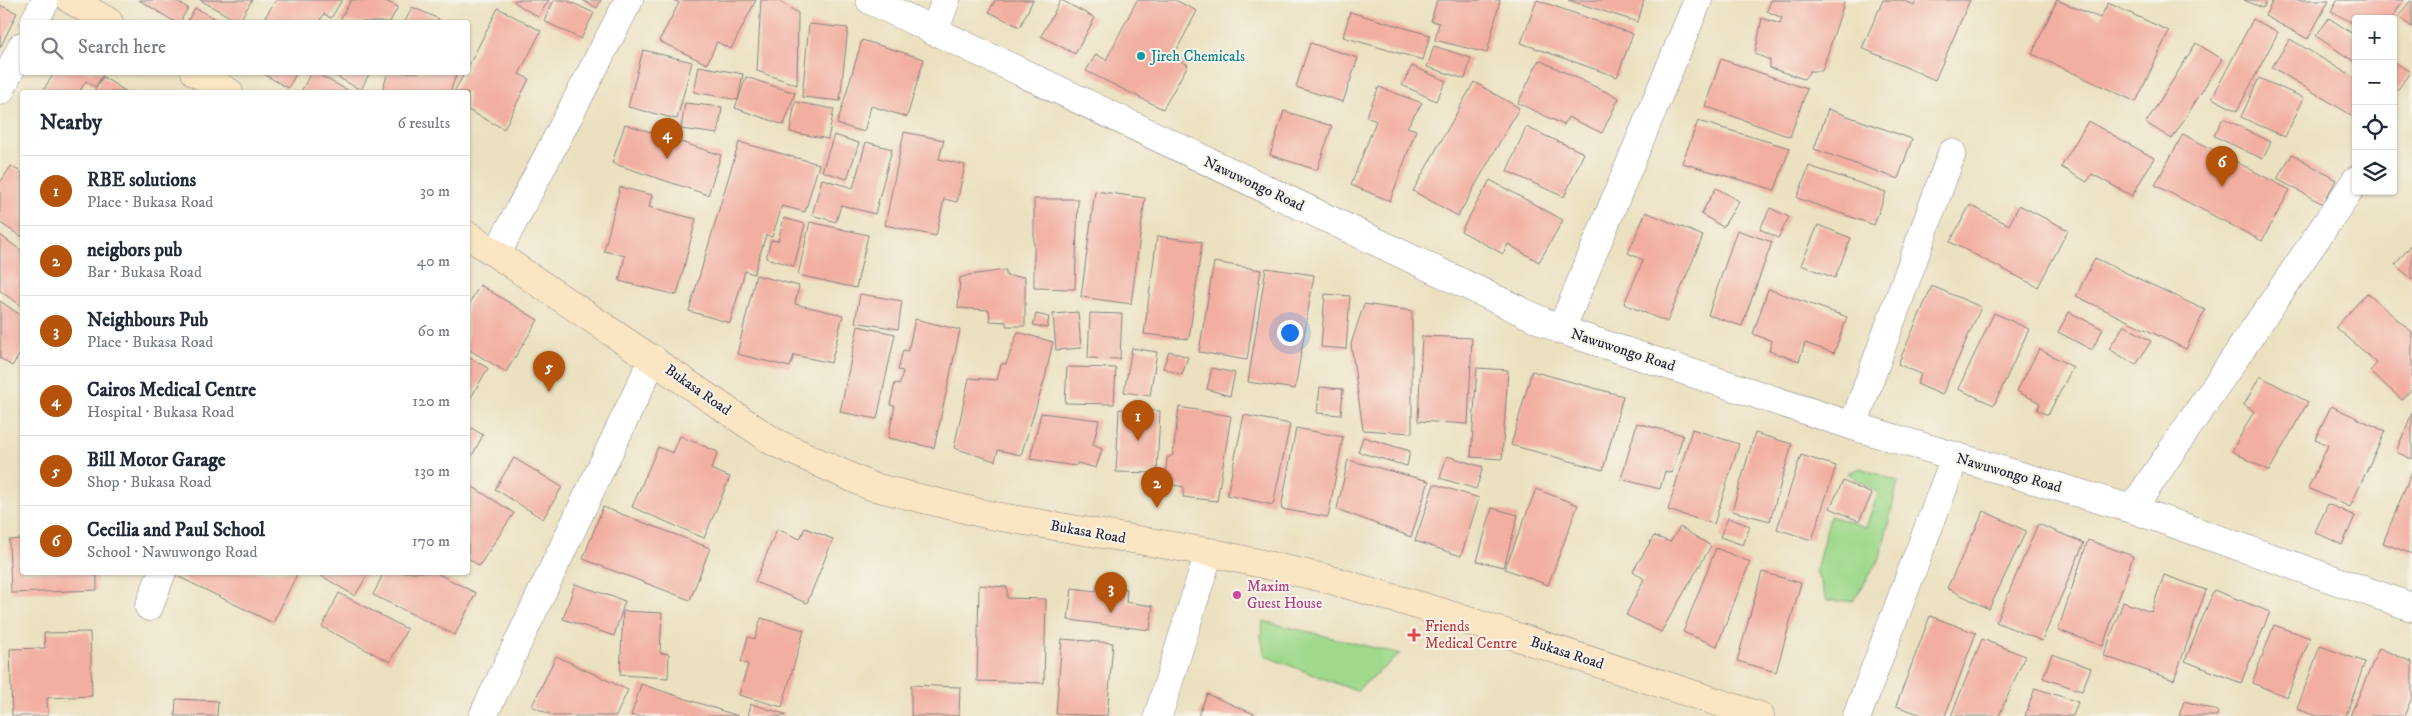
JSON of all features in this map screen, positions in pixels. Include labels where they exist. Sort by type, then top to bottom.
[{"type":"street","points":[[35,20],[46,0]]},
{"type":"street","points":[[71,0],[106,20]]},
{"type":"street","points":[[497,253],[630,0]]},
{"type":"street","name":"Nawuwongo Road","points":[[870,0],[1561,330],[1854,426],[2132,509],[2412,608]]},
{"type":"street","points":[[934,32],[946,0]]},
{"type":"street","points":[[1561,330],[1698,0]]},
{"type":"street","points":[[0,91],[20,50]]},
{"type":"street","points":[[200,75],[226,90]]},
{"type":"street","points":[[1854,426],[1952,153]]},
{"type":"street","points":[[2132,509],[2352,186]]},
{"type":"street","name":"Bukasa Road","points":[[470,236],[653,358],[774,442],[870,486],[989,515],[1209,552],[1328,579],[1413,604],[1760,716]]},
{"type":"street","points":[[483,716],[653,358]]},
{"type":"street","points":[[1858,716],[1955,457]]},
{"type":"street","points":[[1158,716],[1209,552]]},
{"type":"street","points":[[149,607],[161,575]]},
{"type":"green space","points":[[1861,468],[1898,481],[1880,559],[1853,601],[1827,601],[1816,570],[1830,516],[1866,527],[1878,493],[1847,473]]},
{"type":"green space","points":[[1263,621],[1400,654],[1356,691],[1265,656],[1261,637]]},
{"type":"building","points":[[139,0],[175,0],[188,8],[181,20],[172,20]]},
{"type":"building","points":[[200,0],[252,0],[240,20],[235,20]]},
{"type":"building","points":[[276,0],[342,0],[331,18],[324,14],[320,20],[263,20]]},
{"type":"building","points":[[351,0],[384,0],[398,7],[391,20],[340,20]]},
{"type":"building","points":[[515,0],[549,0],[538,17],[514,2]]},
{"type":"building","points":[[554,0],[566,0],[594,13],[581,39],[544,21]]},
{"type":"building","points":[[582,0],[601,0],[597,8]]},
{"type":"building","points":[[673,0],[756,0],[731,49],[717,42],[707,64],[659,41],[679,3]]},
{"type":"building","points":[[761,0],[777,0],[798,13],[797,85],[757,71]]},
{"type":"building","points":[[995,0],[1033,0],[1020,27],[989,12]]},
{"type":"building","points":[[1061,0],[1095,18],[1075,54],[1041,36]]},
{"type":"building","name":"Jireh Chemicals","points":[[1137,0],[1175,0],[1197,11],[1173,57],[1188,65],[1163,109],[1086,71],[1096,54],[1106,60]]},
{"type":"building","points":[[1437,0],[1500,0],[1487,53],[1435,40],[1439,23],[1431,21]]},
{"type":"building","points":[[1537,0],[1633,34],[1617,77],[1521,43]]},
{"type":"building","points":[[1568,0],[1644,0],[1638,22]]},
{"type":"building","points":[[1771,0],[1841,0],[1844,3],[1822,71],[1810,71],[1804,79],[1770,68],[1770,60],[1755,54],[1762,18],[1780,24],[1782,18],[1767,11]]},
{"type":"building","points":[[1883,0],[1902,0],[1914,5],[1917,0],[1970,0],[1935,80],[1862,48]]},
{"type":"building","points":[[2057,0],[2100,18],[2108,3],[2169,31],[2136,102],[2032,54]]},
{"type":"building","points":[[2244,0],[2267,0],[2263,8]]},
{"type":"building","points":[[2273,0],[2329,0],[2308,39],[2265,16]]},
{"type":"building","points":[[2337,0],[2403,0],[2394,15],[2352,15],[2352,23],[2331,11]]},
{"type":"building","points":[[2412,0],[2412,27],[2398,17]]},
{"type":"building","points":[[0,5],[17,13],[0,48]]},
{"type":"building","points":[[412,7],[439,19],[439,20],[406,20]]},
{"type":"building","points":[[195,8],[218,20],[188,20]]},
{"type":"building","points":[[498,8],[541,31],[519,74],[529,79],[504,129],[470,111],[470,90],[455,90],[463,75],[470,75],[470,63]]},
{"type":"building","points":[[1350,12],[1430,35],[1423,60],[1343,37]]},
{"type":"building","points":[[2329,18],[2352,33],[2352,60],[2316,36]]},
{"type":"building","points":[[2253,19],[2278,32],[2237,111],[2212,98]]},
{"type":"building","points":[[809,24],[848,28],[840,101],[802,97]]},
{"type":"building","points":[[2290,39],[2352,77],[2352,116],[2272,67]]},
{"type":"building","points":[[862,40],[924,59],[907,117],[871,106],[864,132],[837,124]]},
{"type":"building","points":[[1310,43],[1358,58],[1343,102],[1296,87]]},
{"type":"building","points":[[2196,43],[2222,59],[2172,139],[2146,123]]},
{"type":"building","points":[[1434,46],[1471,58],[1465,79],[1427,67]]},
{"type":"building","points":[[643,50],[692,62],[677,119],[628,107]]},
{"type":"building","points":[[1721,59],[1807,89],[1790,137],[1705,106]]},
{"type":"building","points":[[1539,60],[1619,98],[1602,133],[1568,117],[1564,125],[1518,103]]},
{"type":"building","points":[[2397,64],[2410,72],[2397,91]]},
{"type":"building","points":[[699,66],[743,74],[738,100],[694,92]]},
{"type":"building","points":[[1412,66],[1446,81],[1436,101],[1402,85]]},
{"type":"building","points":[[53,75],[103,75],[95,87],[86,81],[80,90],[43,90]]},
{"type":"building","points":[[265,75],[295,75],[288,88]]},
{"type":"building","points":[[310,75],[320,75],[347,90],[302,90]]},
{"type":"building","points":[[334,75],[368,75],[361,90]]},
{"type":"building","points":[[387,75],[456,75],[451,90],[383,90]]},
{"type":"building","points":[[103,77],[124,90],[94,90]]},
{"type":"building","points":[[746,77],[795,93],[784,125],[735,108]]},
{"type":"building","points":[[2259,78],[2304,98],[2285,137],[2241,117]]},
{"type":"building","points":[[1474,82],[1519,108],[1458,216],[1413,191]]},
{"type":"building","points":[[1379,87],[1422,103],[1407,127],[1416,130],[1390,201],[1351,185],[1376,121],[1366,117]]},
{"type":"building","points":[[795,102],[834,109],[828,139],[790,132]]},
{"type":"building","points":[[685,103],[722,107],[718,134],[681,129]]},
{"type":"building","points":[[1828,109],[1912,139],[1898,179],[1814,149]]},
{"type":"building","points":[[1284,111],[1332,126],[1317,170],[1270,155]]},
{"type":"building","points":[[2223,118],[2271,142],[2263,159],[2214,136]]},
{"type":"building","points":[[1698,121],[1790,148],[1775,190],[1682,163]]},
{"type":"building","points":[[2088,121],[2154,158],[2132,196],[2092,174],[2087,182],[2061,167]]},
{"type":"building","points":[[625,124],[721,155],[708,195],[612,163]]},
{"type":"building","points":[[1526,127],[1584,153],[1564,197],[1507,171]]},
{"type":"building","points":[[904,132],[944,140],[939,159],[965,165],[957,202],[944,199],[936,236],[885,225]]},
{"type":"building","points":[[2183,134],[2290,190],[2262,241],[2155,185]]},
{"type":"building","points":[[834,135],[859,143],[847,179],[822,171]]},
{"type":"building","points":[[739,142],[819,164],[805,212],[782,206],[772,237],[766,235],[754,274],[745,271],[730,323],[689,311]]},
{"type":"building","points":[[866,142],[892,149],[875,214],[841,205],[836,222],[812,215],[822,179],[853,188]]},
{"type":"building","points":[[2292,154],[2336,180],[2323,204],[2277,179]]},
{"type":"building","points":[[11,166],[20,172],[20,236],[0,223],[0,183]]},
{"type":"building","points":[[1809,166],[1886,192],[1874,225],[1797,198]]},
{"type":"building","points":[[1490,180],[1563,220],[1539,262],[1508,244],[1503,254],[1461,231]]},
{"type":"building","points":[[620,187],[652,195],[649,207],[696,219],[677,295],[619,281],[625,256],[604,251]]},
{"type":"building","points":[[1716,188],[1739,201],[1723,227],[1701,214]]},
{"type":"building","points":[[1095,191],[1145,198],[1131,304],[1081,297]]},
{"type":"building","points":[[1034,199],[1078,199],[1075,289],[1034,288]]},
{"type":"building","points":[[1970,205],[2009,225],[2019,205],[2068,230],[2038,287],[1950,242]]},
{"type":"building","points":[[1770,208],[1789,217],[1778,238],[1760,229]]},
{"type":"building","points":[[1646,212],[1703,236],[1667,322],[1624,304],[1643,260],[1628,253]]},
{"type":"building","points":[[784,218],[805,224],[794,266],[766,258],[771,240],[778,241]]},
{"type":"building","points":[[810,222],[868,235],[856,288],[798,275]]},
{"type":"building","points":[[1818,225],[1851,238],[1835,278],[1801,265]]},
{"type":"building","points":[[1737,230],[1772,242],[1742,326],[1708,315]]},
{"type":"building","points":[[0,235],[20,250],[20,305],[0,291]]},
{"type":"building","points":[[1157,236],[1202,242],[1189,339],[1144,334]]},
{"type":"building","points":[[2412,244],[2412,279],[2395,265]]},
{"type":"building","points":[[2095,258],[2205,310],[2186,349],[2076,296]]},
{"type":"building","points":[[1214,262],[1261,270],[1247,360],[1199,352]]},
{"type":"building","points":[[1266,268],[1314,275],[1295,389],[1248,382]]},
{"type":"building","points":[[1006,270],[1006,276],[1025,277],[1025,326],[1006,326],[1006,322],[990,321],[989,310],[958,308],[960,278]]},
{"type":"building","points":[[756,275],[799,286],[795,304],[843,315],[831,363],[794,355],[790,367],[737,354]]},
{"type":"building","points":[[480,285],[538,320],[506,372],[470,350],[470,302]]},
{"type":"building","points":[[1932,286],[1981,307],[1942,395],[1917,384],[1921,374],[1898,364]]},
{"type":"building","points":[[1768,289],[1847,317],[1834,353],[1805,343],[1799,361],[1769,351],[1772,341],[1753,334]]},
{"type":"building","points":[[2367,293],[2412,332],[2412,389],[2402,400],[2370,371],[2377,363],[2336,327]]},
{"type":"building","points":[[860,294],[902,301],[898,329],[855,322]]},
{"type":"building","points":[[1325,294],[1350,296],[1346,349],[1321,347]]},
{"type":"building","points":[[0,301],[20,315],[20,354],[12,366],[0,358]]},
{"type":"building","points":[[1364,304],[1412,311],[1412,433],[1363,430],[1351,344]]},
{"type":"building","points":[[1078,312],[1081,348],[1056,350],[1053,314]]},
{"type":"building","points":[[2069,312],[2103,329],[2092,350],[2058,332]]},
{"type":"building","points":[[1090,313],[1122,314],[1120,359],[1088,358]]},
{"type":"building","points":[[1994,313],[2029,329],[1994,405],[1958,389]]},
{"type":"building","points":[[1036,314],[1049,317],[1047,328],[1033,325]]},
{"type":"building","points":[[915,319],[960,330],[934,448],[888,438],[895,406],[890,405],[895,383],[900,384],[903,371],[898,370],[903,350],[908,351]]},
{"type":"building","points":[[2124,325],[2151,341],[2136,365],[2109,349]]},
{"type":"building","points":[[858,326],[895,334],[877,419],[840,412]]},
{"type":"building","points":[[1018,332],[1053,342],[1045,378],[1021,455],[998,450],[995,461],[954,448],[969,378],[997,380],[1001,364],[1006,364]]},
{"type":"building","points":[[1422,336],[1472,338],[1468,424],[1418,421]]},
{"type":"building","points":[[1132,348],[1157,352],[1150,396],[1124,392]]},
{"type":"building","points":[[2039,349],[2073,367],[2048,415],[2037,410],[2040,403],[2017,391]]},
{"type":"building","points":[[1169,351],[1188,357],[1182,375],[1163,368]]},
{"type":"building","points":[[470,358],[488,368],[470,399]]},
{"type":"building","points":[[1067,367],[1116,368],[1114,404],[1065,403]]},
{"type":"building","points":[[1212,368],[1235,373],[1230,396],[1207,389]]},
{"type":"building","points":[[1477,368],[1508,370],[1502,459],[1471,457]]},
{"type":"building","points":[[1532,371],[1623,396],[1603,470],[1511,445]]},
{"type":"building","points":[[2260,376],[2308,402],[2269,471],[2232,451],[2254,411],[2244,405]]},
{"type":"building","points":[[1320,387],[1343,389],[1341,415],[1317,413]]},
{"type":"building","points":[[2331,406],[2385,431],[2350,507],[2308,488],[2328,445],[2315,440]]},
{"type":"building","points":[[1179,407],[1231,416],[1217,501],[1183,497],[1184,487],[1165,483],[1167,458],[1173,455]]},
{"type":"building","points":[[1119,409],[1160,411],[1157,473],[1116,472]]},
{"type":"building","points":[[1041,413],[1099,420],[1093,445],[1102,449],[1096,468],[1078,463],[1075,466],[1030,459]]},
{"type":"building","points":[[2412,413],[2412,459],[2396,452]]},
{"type":"building","points":[[1244,415],[1290,424],[1273,505],[1227,495]]},
{"type":"building","points":[[1637,423],[1683,435],[1672,473],[1665,471],[1660,489],[1621,479]]},
{"type":"building","points":[[470,427],[483,435],[470,459]]},
{"type":"building","points":[[1296,428],[1343,437],[1328,517],[1281,509]]},
{"type":"building","points":[[1692,429],[1739,444],[1714,524],[1668,510]]},
{"type":"building","points":[[1755,433],[1792,444],[1770,521],[1732,511]]},
{"type":"building","points":[[680,436],[718,452],[711,469],[730,477],[704,538],[632,507],[658,447],[673,453]]},
{"type":"building","points":[[1363,437],[1410,451],[1407,466],[1358,452]]},
{"type":"building","points":[[1801,455],[1836,466],[1812,540],[1777,529]]},
{"type":"building","points":[[1447,456],[1483,467],[1476,489],[1440,478]]},
{"type":"building","points":[[514,458],[562,487],[543,519],[495,489]]},
{"type":"building","points":[[1348,460],[1429,481],[1411,537],[1337,509]]},
{"type":"building","points":[[2412,471],[2412,554],[2383,543]]},
{"type":"building","points":[[1843,481],[1872,494],[1859,521],[1830,508]]},
{"type":"building","points":[[1434,484],[1479,498],[1461,556],[1415,541]]},
{"type":"building","points":[[473,487],[514,513],[479,566],[470,559],[470,492]]},
{"type":"building","points":[[1536,489],[1578,505],[1548,585],[1505,569]]},
{"type":"building","points":[[2328,504],[2355,516],[2342,545],[2315,532]]},
{"type":"building","points":[[603,507],[710,548],[690,600],[583,559]]},
{"type":"building","points":[[1492,508],[1518,515],[1504,567],[1477,561]]},
{"type":"building","points":[[1984,511],[2026,531],[1989,609],[1947,588]]},
{"type":"building","points":[[1728,518],[1750,526],[1743,545],[1720,537]]},
{"type":"building","points":[[2038,524],[2084,543],[2042,641],[1996,622]]},
{"type":"building","points":[[1680,527],[1711,546],[1661,632],[1626,615],[1644,579],[1633,571],[1654,536],[1670,542]]},
{"type":"building","points":[[805,528],[833,539],[807,603],[755,582],[777,529],[800,539]]},
{"type":"building","points":[[20,539],[20,575],[97,575],[97,590],[11,593],[9,540]]},
{"type":"building","points":[[2088,540],[2133,556],[2103,646],[2058,630]]},
{"type":"building","points":[[1716,548],[1750,562],[1717,646],[1683,632]]},
{"type":"building","points":[[1762,572],[1801,583],[1776,672],[1737,661]]},
{"type":"building","points":[[175,575],[297,575],[273,623]]},
{"type":"building","points":[[320,575],[367,575],[355,596]]},
{"type":"building","points":[[383,575],[440,575],[476,593],[455,635],[373,595]]},
{"type":"building","points":[[2164,575],[2206,590],[2174,680],[2104,656],[2123,602],[2151,612]]},
{"type":"building","points":[[575,584],[625,601],[614,636],[563,619]]},
{"type":"building","points":[[979,585],[1007,587],[1007,598],[1046,599],[1044,683],[977,681]]},
{"type":"building","points":[[1097,585],[1127,589],[1126,602],[1153,606],[1150,630],[1068,620],[1072,588],[1096,591]]},
{"type":"building","points":[[2214,590],[2270,612],[2241,683],[2185,661]]},
{"type":"building","points":[[339,593],[407,629],[390,662],[322,627]]},
{"type":"building","points":[[623,611],[662,613],[660,653],[669,654],[668,678],[620,675]]},
{"type":"building","points":[[1930,616],[1976,633],[1945,716],[1925,716],[1896,706]]},
{"type":"building","points":[[761,618],[804,630],[782,707],[739,695],[748,664],[741,662],[748,637],[755,639]]},
{"type":"building","points":[[2274,625],[2310,638],[2287,697],[2252,683]]},
{"type":"building","points":[[90,632],[92,696],[47,698],[48,716],[12,716],[10,649],[45,648],[44,633]]},
{"type":"building","points":[[1062,639],[1113,643],[1107,716],[1056,714]]},
{"type":"building","points":[[1982,639],[2025,656],[1999,716],[1951,716]]},
{"type":"building","points":[[2320,646],[2365,662],[2346,716],[2316,716],[2297,709]]},
{"type":"building","points":[[2379,648],[2412,662],[2412,697],[2404,716],[2350,716]]},
{"type":"building","points":[[2052,654],[2091,668],[2082,691],[2043,678]]},
{"type":"building","points":[[556,656],[628,690],[616,716],[553,716],[532,706]]},
{"type":"building","points":[[641,684],[738,716],[631,716]]},
{"type":"building","points":[[911,685],[960,687],[959,716],[911,716]]},
{"type":"building","points":[[2035,688],[2078,702],[2073,716],[2025,716]]},
{"type":"building","points":[[1207,694],[1259,716],[1198,716]]},
{"type":"building","points":[[176,699],[218,701],[217,716],[175,716]]},
{"type":"building","points":[[2184,701],[2218,711],[2217,716],[2179,716]]},
{"type":"building","points":[[751,704],[785,714],[785,716],[748,716]]},
{"type":"place","name":"Jireh Chemicals","points":[[1141,56]]},
{"type":"place","name":"Cairos Medical Centre","points":[[667,159]]},
{"type":"place","name":"Cecilia and Paul School","points":[[2222,187]]},
{"type":"place","name":"Bill Motor Garage","points":[[549,392]]},
{"type":"place","name":"RBE solutions","points":[[1138,441]]},
{"type":"place","name":"neigbors pub","points":[[1157,508]]},
{"type":"place","name":"Maxim Guest House","points":[[1237,595]]},
{"type":"place","name":"Neighbours Pub","points":[[1111,613]]},
{"type":"place","name":"Friends Medical Centre","points":[[1414,635]]}]
